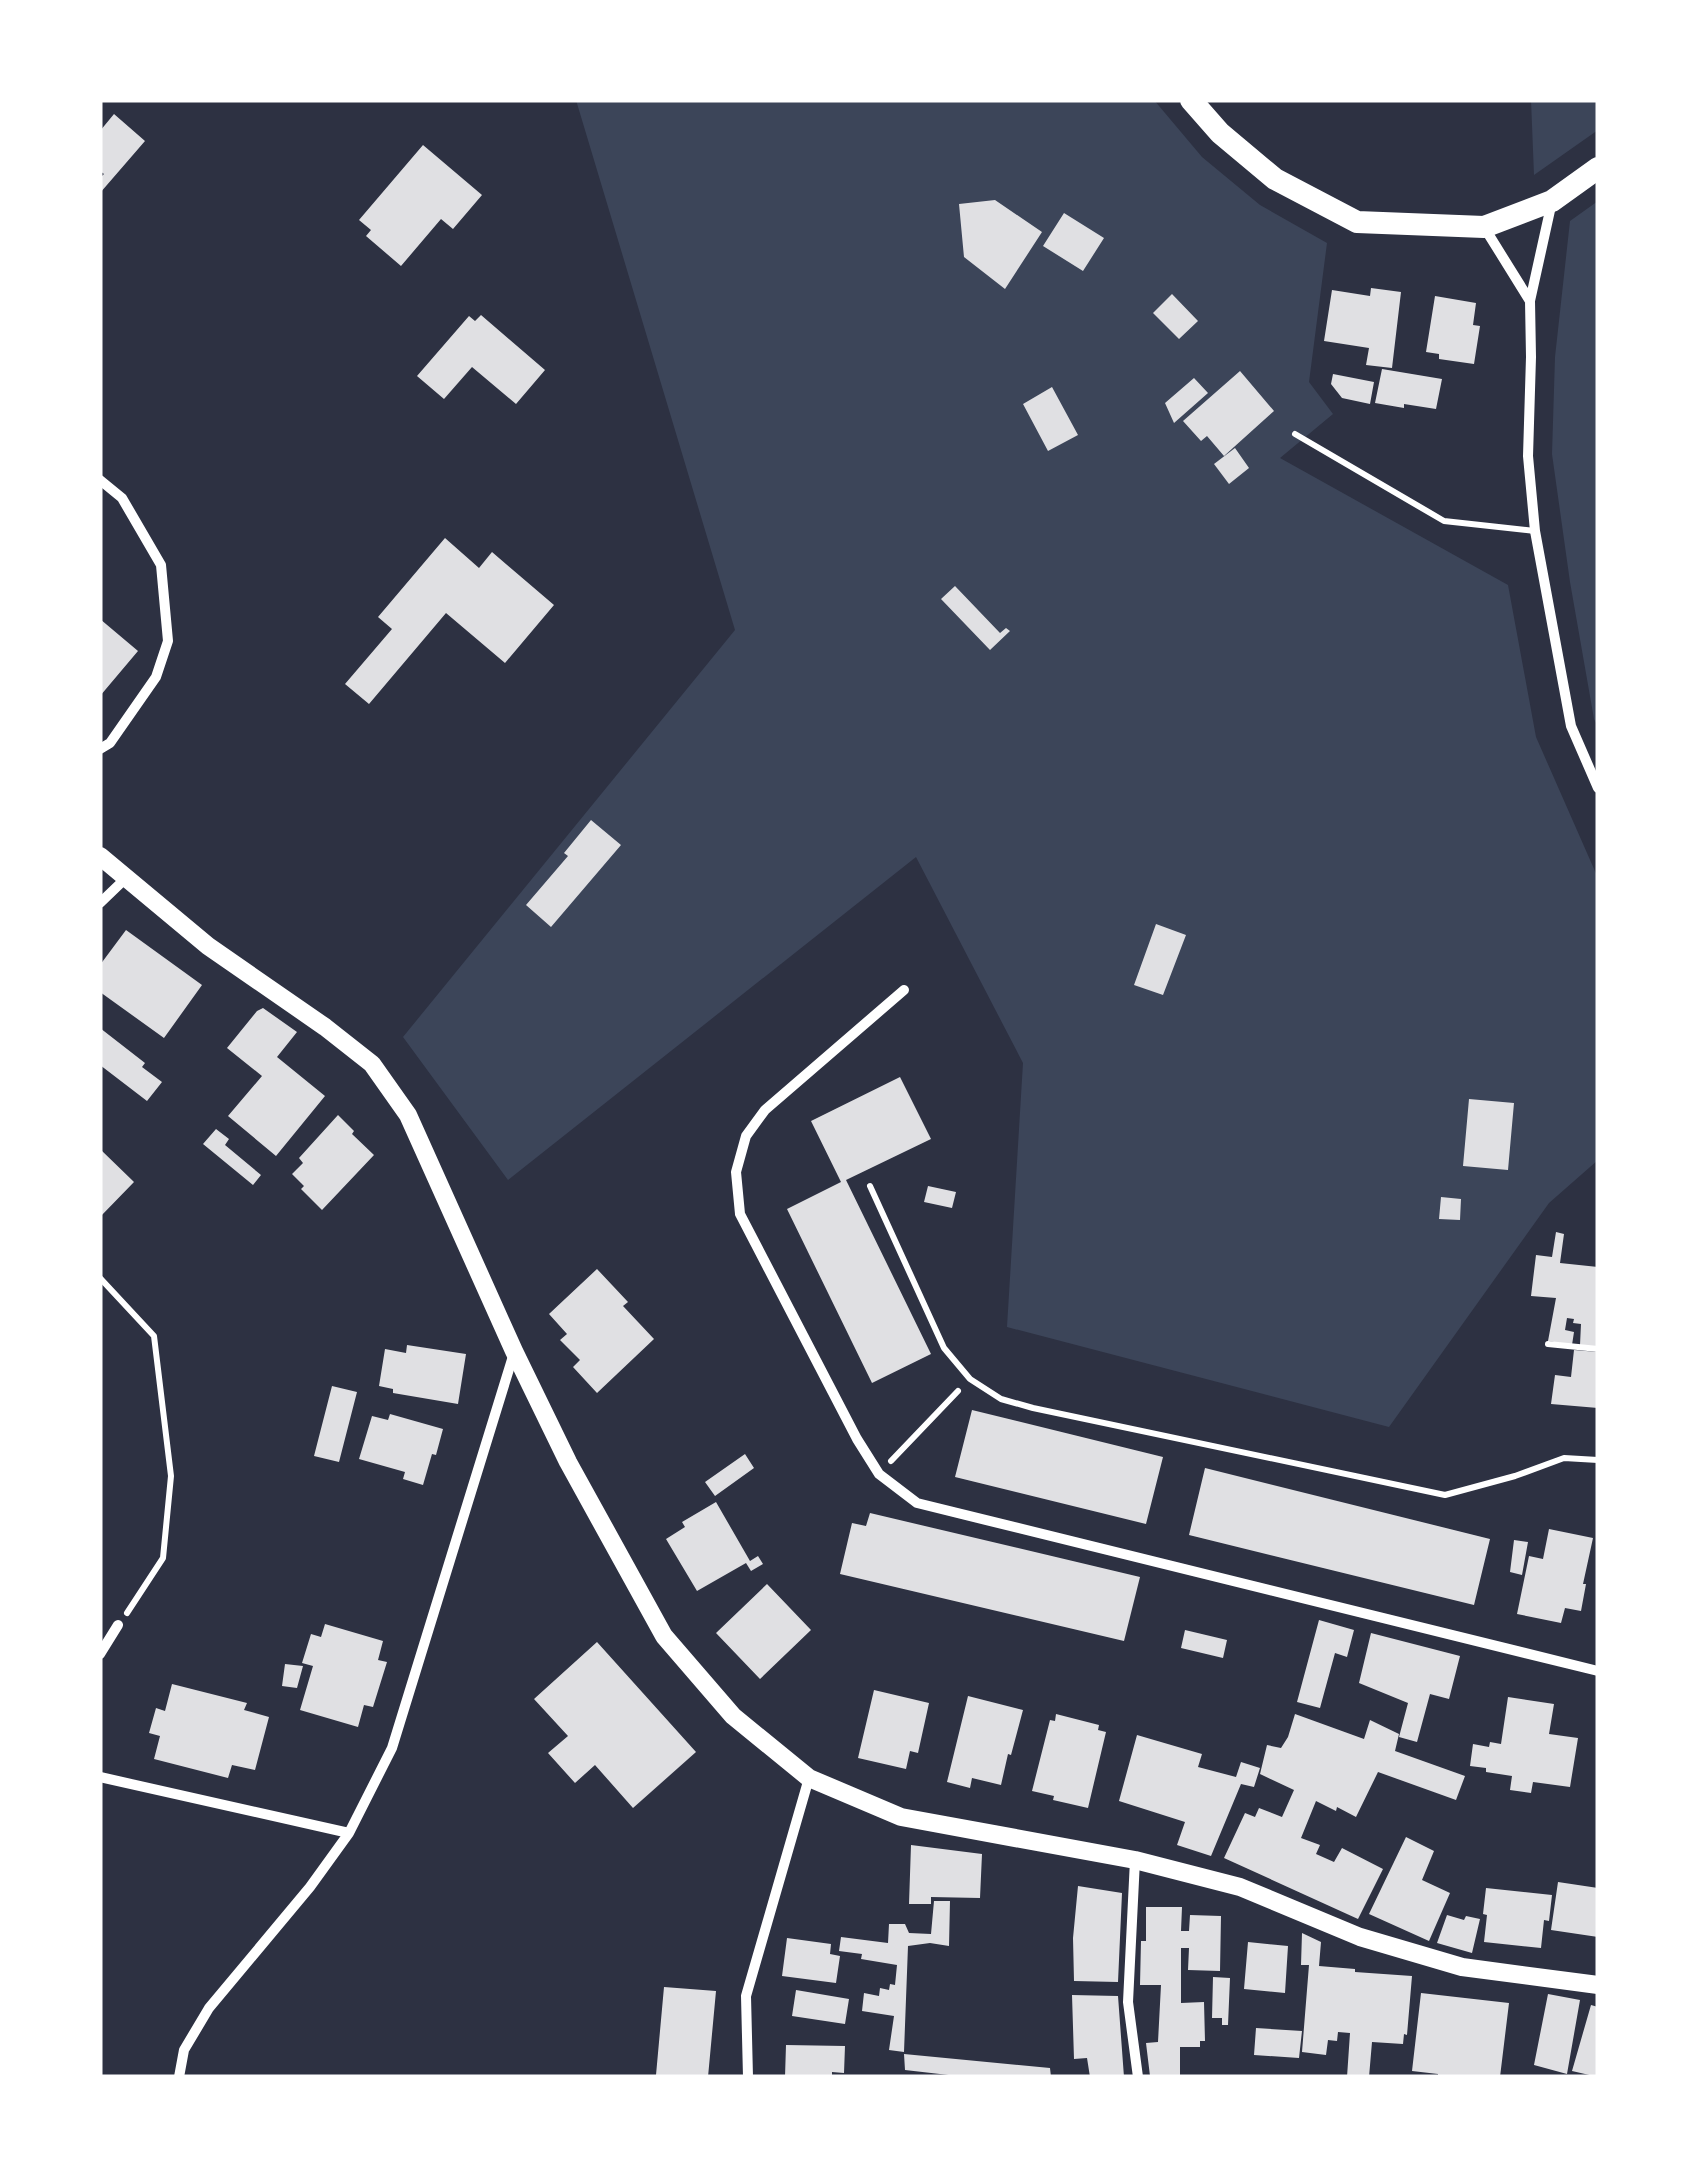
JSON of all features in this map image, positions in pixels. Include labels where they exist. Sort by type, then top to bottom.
[{"type":"main road","points":[[1190,100],[1220,133],[1275,179],[1357,222],[1484,226],[1552,201],[1598,168]]},
{"type":"street","points":[[1552,201],[1530,301],[1528,456],[1535,531],[1571,726],[1598,788]]},
{"type":"street","points":[[1484,226],[1530,301]]},
{"type":"street","points":[[100,480],[122,498],[161,565],[168,641],[156,677],[110,743],[100,749]]},
{"type":"street","points":[[100,856],[208,946],[372,1064],[408,1115],[568,1462],[664,1636],[733,1716],[809,1778],[900,1817],[1135,1860],[1240,1887],[1360,1936],[1462,1968],[1598,1984]]},
{"type":"street","points":[[100,903],[126,878]]},
{"type":"street","points":[[904,990],[765,1110],[746,1136],[736,1172],[740,1214],[879,1474],[918,1503],[1598,1670]]},
{"type":"street","points":[[179,2077],[184,2050],[210,2008],[349,1834],[392,1748],[514,1352]]},
{"type":"street","points":[[100,1654],[118,1625]]},
{"type":"street","points":[[100,1778],[349,1834]]},
{"type":"street","points":[[748,2077],[746,1996],[809,1778]]},
{"type":"street","points":[[1135,1860],[1128,2002],[1138,2077]]},
{"type":"lane","points":[[1295,434],[1444,522],[1535,531]]},
{"type":"lane","points":[[870,1186],[944,1348],[970,1380],[1001,1399],[1445,1495],[1564,1458],[1598,1460]]},
{"type":"path","points":[[100,1278],[154,1336],[171,1476],[163,1558],[118,1625]]},
{"type":"path","points":[[1548,1344],[1598,1349]]},
{"type":"path","points":[[912,1440],[961,1388]]},
{"type":"shaded area","points":[[576,100],[1154,100],[1202,157],[1260,205],[1327,243],[1309,382],[1333,414],[1280,458],[1508,585],[1536,737],[1598,878],[1598,1160],[1549,1203],[1389,1427],[1007,1327],[1023,1063],[916,857],[508,1180],[403,1037],[735,630]]},
{"type":"shaded area","points":[[1531,100],[1598,100],[1598,130],[1534,175]]},
{"type":"shaded area","points":[[1598,201],[1598,727],[1570,582],[1552,454],[1555,357],[1570,221]]},
{"type":"building","points":[[114,114],[145,141],[100,193],[100,178],[104,174],[100,171],[100,131]]},
{"type":"building","points":[[423,145],[482,195],[453,229],[441,219],[401,266],[366,236],[371,230],[359,220]]},
{"type":"building","points":[[995,200],[1042,232],[1005,289],[964,257],[959,204]]},
{"type":"building","points":[[1064,213],[1104,238],[1083,271],[1043,246]]},
{"type":"building","points":[[1371,288],[1401,292],[1392,368],[1366,365],[1369,348],[1324,341],[1332,290],[1370,296]]},
{"type":"building","points":[[1172,294],[1198,321],[1179,339],[1153,313]]},
{"type":"building","points":[[1435,296],[1476,303],[1473,325],[1480,326],[1474,364],[1439,359],[1439,354],[1426,352]]},
{"type":"building","points":[[481,315],[545,370],[516,404],[472,367],[444,399],[417,376],[469,316],[475,321]]},
{"type":"building","points":[[1382,369],[1442,379],[1436,409],[1375,403]]},
{"type":"building","points":[[1240,371],[1274,411],[1224,456],[1207,436],[1201,441],[1183,421]]},
{"type":"building","points":[[1333,374],[1374,382],[1370,404],[1342,398],[1331,384]]},
{"type":"building","points":[[1194,378],[1208,393],[1174,423],[1165,403]]},
{"type":"building","points":[[1052,387],[1078,435],[1048,451],[1023,404]]},
{"type":"building","points":[[1235,448],[1249,468],[1229,484],[1214,464]]},
{"type":"building","points":[[445,538],[479,568],[492,552],[554,605],[505,663],[446,613],[369,704],[345,684],[392,629],[378,617]]},
{"type":"building","points":[[955,586],[1000,633],[1006,628],[1010,631],[990,650],[941,599]]},
{"type":"building","points":[[100,619],[138,651],[100,696]]},
{"type":"building","points":[[591,820],[621,845],[551,927],[526,905],[568,856],[564,853]]},
{"type":"building","points":[[1156,924],[1186,935],[1163,995],[1134,985]]},
{"type":"building","points":[[126,930],[202,985],[164,1038],[100,992],[100,965]]},
{"type":"building","points":[[263,1008],[297,1032],[277,1057],[325,1096],[276,1156],[228,1116],[262,1076],[227,1048]]},
{"type":"building","points":[[100,1028],[145,1063],[142,1067],[162,1082],[147,1101],[100,1065]]},
{"type":"building","points":[[900,1077],[931,1139],[846,1180],[931,1354],[872,1383],[787,1209],[841,1182],[811,1121]]},
{"type":"building","points":[[1469,1099],[1514,1103],[1508,1170],[1463,1166]]},
{"type":"building","points":[[338,1115],[374,1155],[322,1210],[292,1174],[303,1163],[299,1158]]},
{"type":"building","points":[[216,1129],[229,1139],[225,1145],[261,1175],[253,1185],[203,1144]]},
{"type":"building","points":[[100,1149],[134,1182],[100,1217]]},
{"type":"building","points":[[928,1186],[956,1192],[952,1208],[924,1202]]},
{"type":"building","points":[[1441,1197],[1461,1199],[1460,1220],[1439,1219]]},
{"type":"building","points":[[1556,1232],[1564,1234],[1560,1263],[1598,1267],[1597,1348],[1580,1345],[1581,1324],[1567,1318],[1565,1330],[1574,1332],[1572,1345],[1548,1341],[1556,1298],[1531,1296],[1536,1255],[1552,1257]]},
{"type":"building","points":[[597,1269],[628,1302],[623,1306],[654,1339],[597,1393],[573,1367],[580,1360],[560,1340],[567,1334],[549,1314]]},
{"type":"building","points":[[407,1345],[466,1354],[458,1404],[393,1393],[393,1389],[379,1386],[385,1349],[406,1353]]},
{"type":"building","points":[[1574,1350],[1598,1352],[1598,1408],[1551,1404],[1555,1375],[1571,1377]]},
{"type":"building","points":[[332,1386],[357,1392],[339,1462],[314,1456]]},
{"type":"building","points":[[972,1410],[1163,1457],[1146,1524],[955,1477]]},
{"type":"building","points":[[390,1414],[443,1429],[423,1485],[403,1479],[405,1472],[359,1459],[372,1416],[388,1420]]},
{"type":"building","points":[[745,1454],[754,1468],[715,1496],[705,1482]]},
{"type":"building","points":[[1205,1468],[1490,1539],[1474,1605],[1189,1535]]},
{"type":"building","points":[[716,1502],[750,1561],[758,1556],[763,1564],[751,1571],[746,1563],[697,1591],[666,1539],[685,1527],[682,1522]]},
{"type":"building","points":[[870,1513],[1140,1577],[1124,1641],[840,1574],[852,1523],[866,1526]]},
{"type":"building","points":[[1549,1529],[1593,1538],[1581,1611],[1565,1608],[1561,1623],[1517,1614],[1529,1556],[1543,1559]]},
{"type":"building","points":[[1514,1540],[1528,1542],[1522,1575],[1510,1572]]},
{"type":"building","points":[[767,1584],[811,1630],[760,1679],[716,1633]]},
{"type":"building","points":[[1319,1620],[1354,1630],[1347,1657],[1335,1653],[1320,1708],[1297,1702]]},
{"type":"building","points":[[325,1624],[383,1641],[378,1660],[387,1662],[373,1707],[364,1705],[358,1727],[300,1710],[313,1666],[302,1663],[311,1634],[321,1637]]},
{"type":"building","points":[[1185,1630],[1227,1640],[1223,1658],[1181,1648]]},
{"type":"building","points":[[1371,1633],[1460,1656],[1449,1699],[1430,1694],[1417,1742],[1399,1737],[1408,1703],[1359,1683]]},
{"type":"building","points":[[597,1642],[696,1752],[633,1808],[595,1765],[575,1783],[548,1753],[568,1736],[534,1699]]},
{"type":"building","points":[[285,1664],[303,1666],[297,1688],[282,1686]]},
{"type":"building","points":[[172,1684],[247,1703],[244,1710],[269,1717],[255,1770],[232,1765],[228,1778],[154,1759],[160,1736],[149,1733],[156,1708],[165,1711]]},
{"type":"building","points":[[874,1690],[929,1703],[918,1753],[910,1751],[906,1769],[858,1758]]},
{"type":"building","points":[[968,1696],[1023,1710],[1001,1785],[972,1778],[970,1788],[947,1782]]},
{"type":"building","points":[[1508,1697],[1554,1704],[1549,1734],[1578,1738],[1570,1787],[1533,1782],[1531,1793],[1510,1790],[1512,1776],[1470,1766],[1473,1744],[1501,1744]]},
{"type":"building","points":[[1056,1714],[1099,1725],[1098,1730],[1106,1732],[1088,1808],[1032,1791],[1050,1720],[1055,1721]]},
{"type":"building","points":[[1295,1714],[1364,1739],[1370,1720],[1399,1734],[1395,1751],[1465,1776],[1456,1800],[1378,1772],[1356,1817],[1316,1801],[1301,1838],[1320,1845],[1316,1854],[1334,1862],[1342,1848],[1383,1869],[1358,1919],[1224,1858],[1245,1813],[1255,1817],[1259,1808],[1282,1817],[1294,1790],[1260,1774],[1267,1745],[1281,1748]]},
{"type":"building","points":[[1137,1735],[1202,1754],[1198,1767],[1236,1777],[1241,1762],[1260,1768],[1254,1787],[1241,1784],[1211,1856],[1177,1845],[1185,1822],[1119,1801]]},
{"type":"building","points":[[1406,1837],[1434,1851],[1422,1880],[1450,1893],[1429,1941],[1369,1914]]},
{"type":"building","points":[[911,1845],[982,1854],[980,1898],[931,1897],[931,1904],[909,1904]]},
{"type":"building","points":[[1558,1882],[1598,1888],[1598,1937],[1551,1930]]},
{"type":"building","points":[[1078,1886],[1122,1893],[1118,1982],[1074,1981]]},
{"type":"building","points":[[1486,1888],[1552,1895],[1541,1948],[1484,1942]]},
{"type":"building","points":[[934,1901],[950,1901],[949,1946],[908,1946],[904,2052],[889,2050],[894,2016],[862,2011],[864,1993],[879,1996],[880,1988],[889,1990],[890,1984],[895,1985],[897,1965],[839,1951],[841,1937],[888,1943],[889,1924],[905,1924],[909,1933],[931,1934]]},
{"type":"building","points":[[1146,1907],[1182,1907],[1181,1931],[1189,1931],[1190,1915],[1221,1916],[1220,1971],[1188,1970],[1189,1948],[1181,1948],[1181,2003],[1204,2002],[1205,2041],[1200,2041],[1200,2047],[1180,2047],[1180,2075],[1150,2076],[1146,2043],[1158,2042],[1161,1985],[1140,1985]]},
{"type":"building","points":[[1447,1915],[1480,1919],[1472,1953],[1437,1943]]},
{"type":"building","points":[[1302,1933],[1321,1942],[1319,1966],[1412,1976],[1407,2035],[1404,2034],[1403,2044],[1372,2042],[1369,2077],[1347,2077],[1350,2033],[1338,2032],[1337,2041],[1328,2040],[1326,2055],[1302,2052],[1309,1965],[1301,1965]]},
{"type":"building","points":[[787,1938],[831,1944],[830,1954],[840,1956],[836,1983],[782,1976]]},
{"type":"building","points":[[1248,1942],[1288,1946],[1285,1993],[1244,1989]]},
{"type":"building","points":[[1213,1977],[1230,1978],[1228,2025],[1222,2025],[1222,2018],[1212,2018]]},
{"type":"building","points":[[664,1987],[716,1991],[708,2077],[656,2075]]},
{"type":"building","points":[[796,1990],[849,1999],[845,2024],[792,2016]]},
{"type":"building","points":[[1421,1993],[1509,2003],[1500,2077],[1438,2077],[1412,2071]]},
{"type":"building","points":[[1548,1994],[1580,2000],[1567,2074],[1534,2065]]},
{"type":"building","points":[[1072,1995],[1118,1996],[1124,2077],[1090,2077],[1087,2058],[1074,2059]]},
{"type":"building","points":[[1591,2005],[1598,2007],[1598,2077],[1572,2071]]},
{"type":"building","points":[[1256,2028],[1302,2031],[1299,2058],[1254,2055]]},
{"type":"building","points":[[786,2045],[845,2046],[844,2073],[832,2072],[832,2077],[785,2077]]},
{"type":"building","points":[[904,2054],[1050,2068],[1051,2077],[966,2077],[905,2070]]}]
